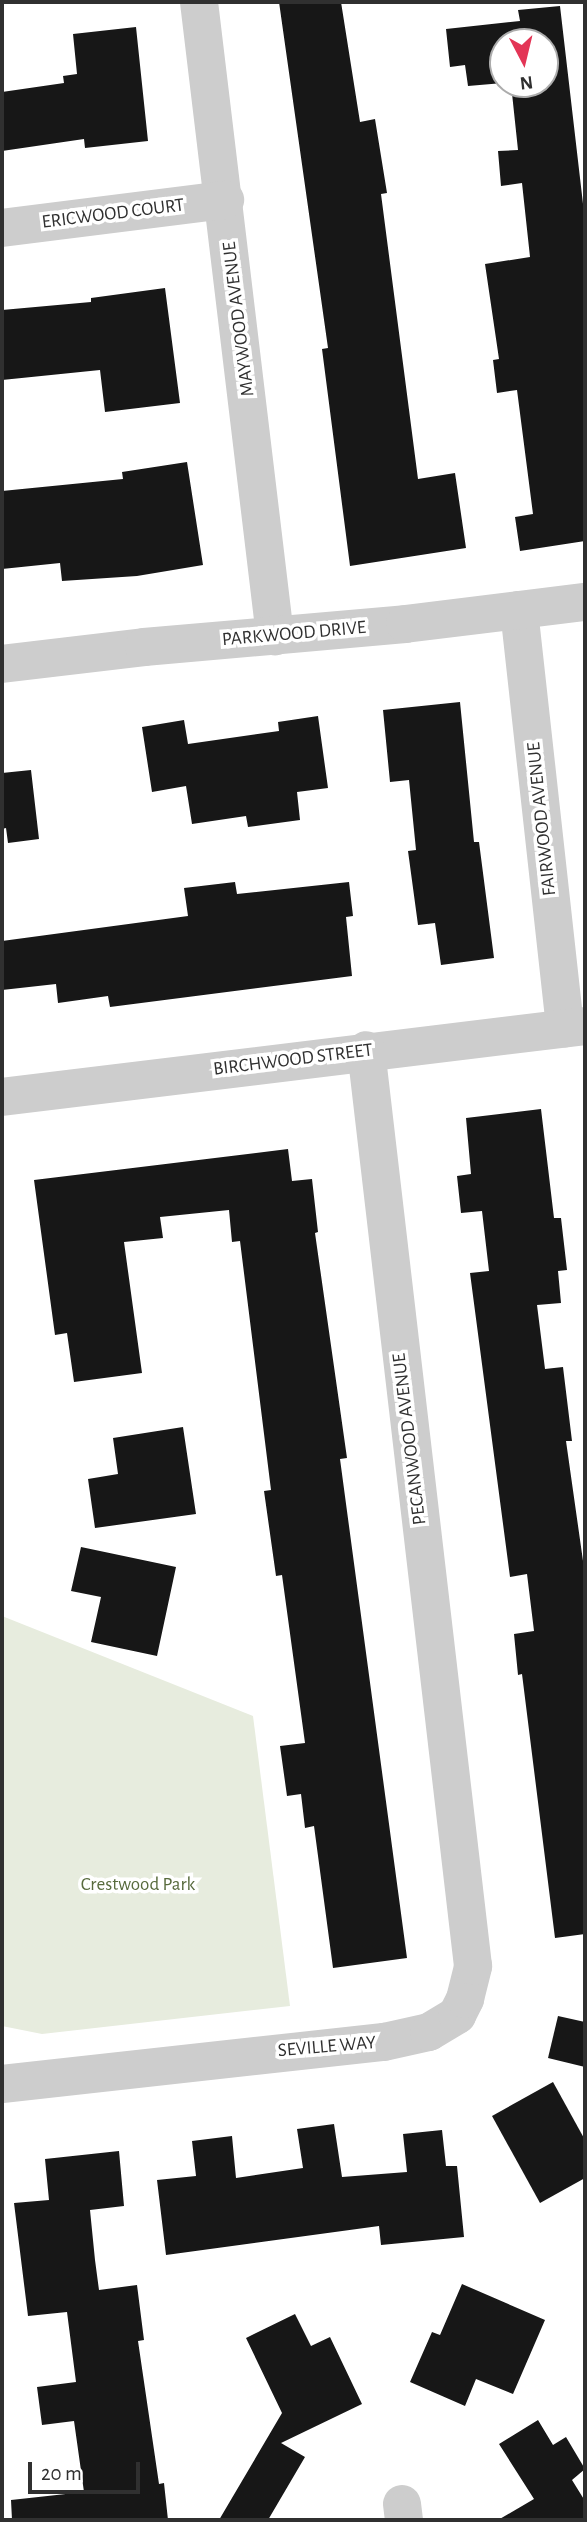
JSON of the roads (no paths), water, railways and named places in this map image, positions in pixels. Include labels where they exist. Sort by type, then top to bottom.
[{"type":"street","name":"MAYWOOD AVENUE","points":[[199,2],[225,200],[275,636]]},
{"type":"street","name":"ERICWOOD COURT","points":[[2,228],[225,200]]},
{"type":"street","name":"PARKWOOD DRIVE","points":[[2,664],[585,602]]},
{"type":"street","name":"FAIRWOOD AVENUE","points":[[519,610],[575,1027]]},
{"type":"street","name":"BIRCHWOOD STREET","points":[[2,1097],[366,1050],[575,1027]]},
{"type":"street","name":"PECANWOOD AVENUE","points":[[366,1050],[456,1827]]},
{"type":"street","name":"SEVILLE WAY","points":[[2,2084],[384,2042],[429,2032],[457,2015],[465,1999],[472,1966],[456,1827]]},
{"type":"park label","name":"Crestwood Park","points":[[138,1885]]}]
